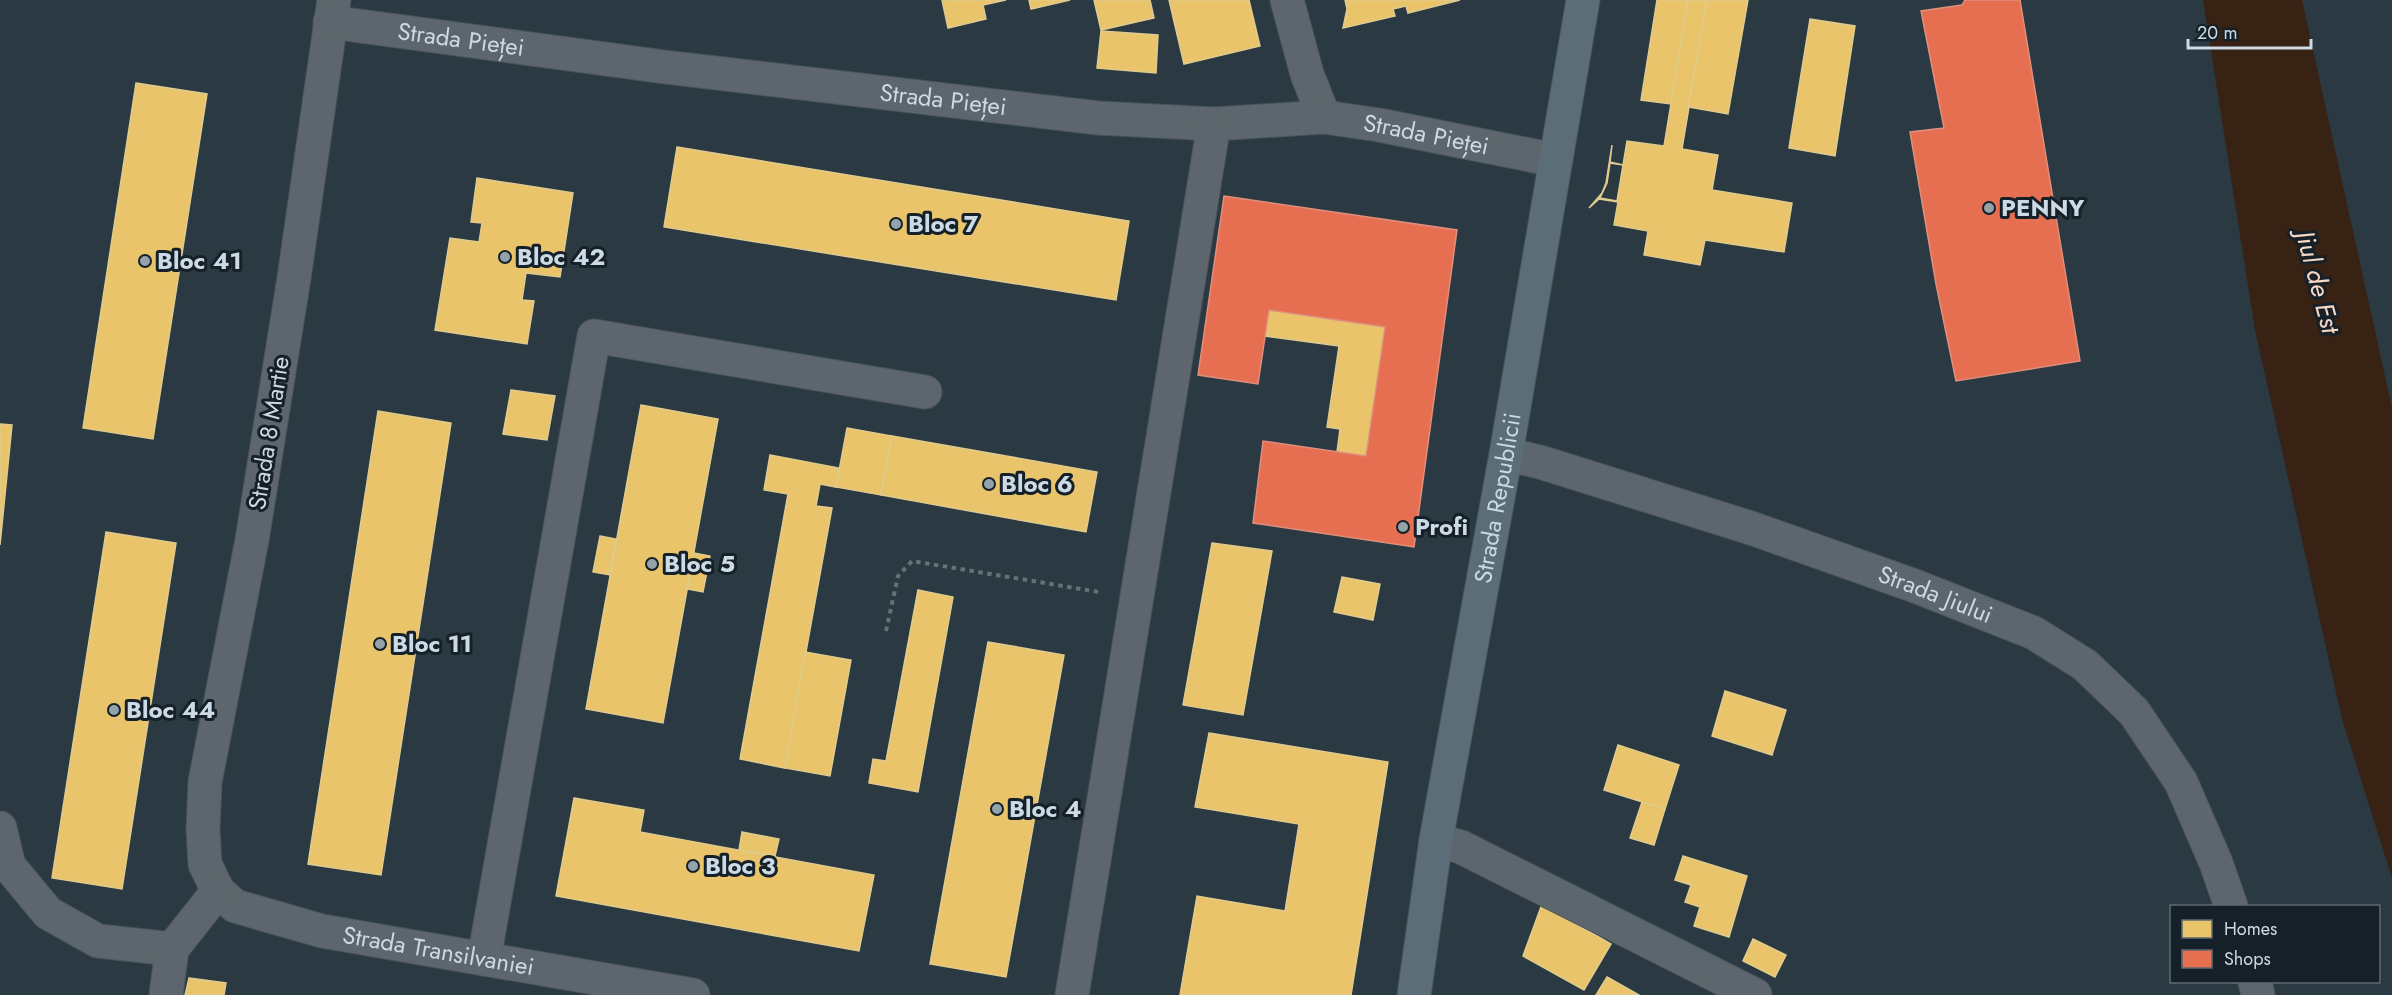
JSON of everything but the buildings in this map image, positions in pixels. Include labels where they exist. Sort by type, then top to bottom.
[{"type":"main road","name":"Strada Republicii","points":[[1414,995],[1436,840],[1506,454],[1583,0]]},
{"type":"street","points":[[1287,0],[1307,74],[1323,117]]},
{"type":"street","name":"Strada Pieței","points":[[332,11],[665,68],[1098,118],[1214,124],[1323,117],[1379,125],[1555,160]]},
{"type":"street","name":"Strada 8 Martie","points":[[211,878],[203,830],[205,782],[254,528],[294,278],[332,11]]},
{"type":"street","points":[[1072,995],[1214,124]]},
{"type":"street","points":[[484,958],[594,336],[925,392]]},
{"type":"street","name":"Strada Jiului","points":[[1506,454],[1540,462],[1740,525],[1861,567],[2034,633],[2085,665],[2134,712],[2181,782],[2216,863],[2230,905]]},
{"type":"street","points":[[0,828],[9,866],[48,913],[98,940],[172,949]]},
{"type":"street","points":[[1436,840],[1461,848],[1755,995]]},
{"type":"street","points":[[166,995],[172,949],[211,878]]},
{"type":"street","name":"Strada Transilvaniei","points":[[211,878],[235,906],[321,931],[693,995]]},
{"type":"path","points":[[886,631],[898,576],[912,561],[1136,598]]},
{"type":"water","name":"Jiul de Est","points":[[2203,0],[2302,0],[2392,408],[2392,878],[2342,719],[2255,330]]},
{"type":"place","name":"PENNY","points":[[1989,208]]},
{"type":"place","name":"Bloc 7","points":[[896,224]]},
{"type":"place","name":"Bloc 42","points":[[505,257]]},
{"type":"place","name":"Bloc 41","points":[[145,261]]},
{"type":"place","name":"Bloc 6","points":[[989,484]]},
{"type":"place","name":"Profi","points":[[1403,527]]},
{"type":"place","name":"Bloc 5","points":[[652,564]]},
{"type":"place","name":"Bloc 11","points":[[380,644]]},
{"type":"place","name":"Bloc 44","points":[[114,710]]},
{"type":"place","name":"Bloc 4","points":[[997,809]]},
{"type":"place","name":"Bloc 3","points":[[693,866]]}]
